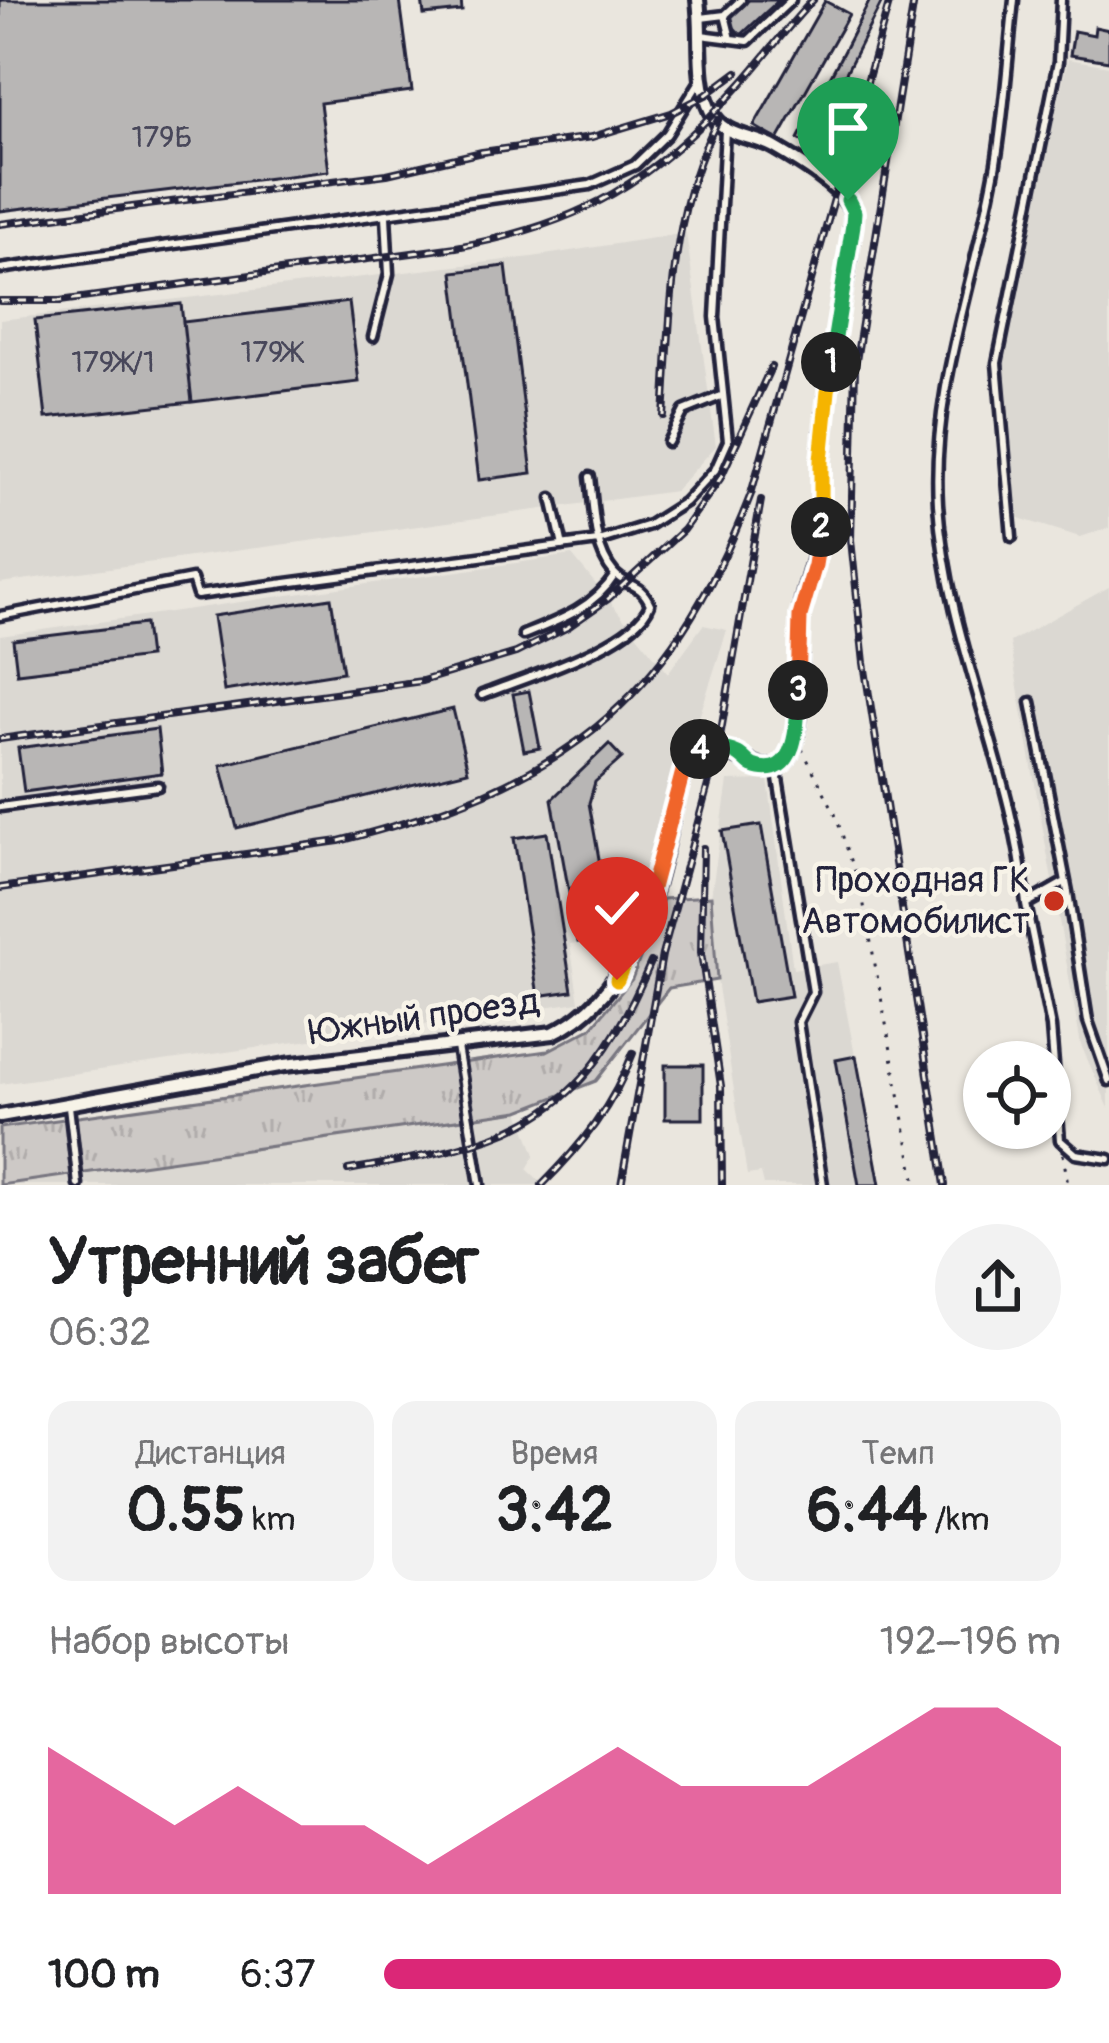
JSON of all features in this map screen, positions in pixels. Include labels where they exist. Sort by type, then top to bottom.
[{"type":"street","points":[[698,0],[708,105],[725,130],[771,145],[836,190],[854,212],[821,460],[818,546],[800,616],[796,737],[787,759],[776,766]]},
{"type":"street","name":"Южный проезд","points":[[0,1115],[286,1065],[553,1033],[580,1020],[617,980],[634,942],[686,760],[698,749],[718,748],[754,766],[776,766]]},
{"type":"lane","points":[[701,19],[724,15],[741,0]]},
{"type":"lane","points":[[701,35],[748,41],[790,0]]},
{"type":"lane","points":[[1014,0],[996,164],[954,341],[938,500],[944,551],[969,662],[1021,853],[1052,1041]]},
{"type":"lane","points":[[1012,537],[997,363],[1058,62],[1060,0]]},
{"type":"lane","points":[[724,15],[732,40]]},
{"type":"lane","points":[[0,269],[590,185],[635,165],[667,134],[702,76]]},
{"type":"lane","points":[[0,616],[192,580],[197,595],[598,541],[649,525],[685,502],[715,470],[728,441],[716,317],[725,130]]},
{"type":"lane","points":[[373,337],[388,274],[386,215]]},
{"type":"lane","points":[[668,442],[684,411],[721,396]]},
{"type":"lane","points":[[482,695],[596,649],[645,617],[650,604],[643,590],[615,575],[598,541],[590,477]]},
{"type":"lane","points":[[552,498],[563,546]]},
{"type":"lane","points":[[523,635],[567,617],[603,593],[615,575]]},
{"type":"lane","points":[[1031,702],[1088,1021],[1109,1081]]},
{"type":"lane","points":[[776,766],[813,992],[798,1022],[823,1185]]},
{"type":"lane","points":[[0,807],[158,787]]},
{"type":"lane","points":[[1026,904],[1065,882]]},
{"type":"lane","points":[[457,1047],[480,1185]]},
{"type":"lane","points":[[69,1106],[78,1185]]},
{"type":"lane","points":[[1070,1149],[1109,1159]]},
{"type":"path","points":[[796,737],[834,812],[861,889],[916,1185]]},
{"type":"path","points":[[1061,1149],[1068,1185]]},
{"type":"shaded area","points":[[1068,59],[1109,66],[1109,528],[1080,537],[1009,515],[998,426],[1003,338]]},
{"type":"shaded area","points":[[686,233],[716,446],[675,491],[0,583],[0,320],[532,257]]},
{"type":"shaded area","points":[[572,555],[668,673],[703,625],[727,630],[696,727],[677,754],[630,934],[570,944],[579,1002],[0,1084],[0,636]]},
{"type":"shaded area","points":[[1109,587],[1109,1108],[1081,1045],[1010,642]]},
{"type":"shaded area","points":[[768,780],[793,969],[837,962],[880,1185],[764,1185],[761,1173],[747,1175],[717,980],[711,896],[728,781]]},
{"type":"shaded area","points":[[519,1111],[535,1155],[527,1169],[544,1185],[4,1185]]},
{"type":"green space","points":[[711,896],[717,980],[669,988],[596,1081],[519,1111],[0,1185],[0,1128],[547,1051],[591,1028],[632,979],[663,899]]},
{"type":"building","points":[[0,0],[400,0],[412,91],[320,103],[329,171],[0,211]]},
{"type":"building","points":[[422,0],[461,0],[462,11],[424,15]]},
{"type":"building","points":[[749,0],[779,0],[741,35],[727,20]]},
{"type":"building","points":[[870,0],[882,2],[809,145],[798,139]]},
{"type":"building","points":[[825,1],[849,14],[778,140],[754,126]]},
{"type":"building","points":[[1095,27],[1109,30],[1109,61],[1070,55],[1074,31],[1094,35]]},
{"type":"building","points":[[506,266],[532,473],[479,480],[453,272]]},
{"type":"building","points":[[349,302],[359,382],[192,402],[183,322]]},
{"type":"building","points":[[181,304],[192,402],[46,418],[35,320]]},
{"type":"building","points":[[331,598],[343,672],[224,691],[213,616]]},
{"type":"building","points":[[145,624],[149,657],[17,673],[13,640]]},
{"type":"building","points":[[529,691],[540,748],[524,751],[513,694]]},
{"type":"building","points":[[453,709],[468,771],[237,828],[221,765]]},
{"type":"building","points":[[157,729],[162,773],[24,792],[18,748]]},
{"type":"building","points":[[609,744],[622,758],[595,782],[589,803],[613,937],[578,942],[552,799]]},
{"type":"building","points":[[761,825],[791,996],[752,1002],[722,831]]},
{"type":"building","points":[[547,833],[572,991],[538,996],[514,838]]},
{"type":"building","points":[[856,1056],[880,1185],[859,1185],[836,1060]]},
{"type":"building","points":[[665,1065],[703,1065],[703,1119],[665,1119]]},
{"type":"railway","points":[[0,301],[60,301],[456,247],[542,225],[613,193],[677,148],[740,85],[813,0]]},
{"type":"railway","points":[[0,888],[339,841],[417,819],[485,793],[544,763],[596,727],[642,684],[682,631],[718,568],[751,494],[890,0]]},
{"type":"railway","points":[[914,0],[855,367],[851,540],[864,663],[945,1185]]},
{"type":"railway","points":[[0,224],[387,174],[482,152],[592,137],[671,113],[737,72]]},
{"type":"railway","points":[[664,416],[681,227],[702,155],[718,120]]},
{"type":"railway","points":[[0,739],[422,681],[516,653],[568,627],[608,599],[683,530],[720,479],[771,367]]},
{"type":"railway","points":[[621,1185],[662,955],[718,748],[761,500]]},
{"type":"railway","points":[[703,848],[701,953],[721,1086],[722,1185]]},
{"type":"railway","points":[[348,1170],[455,1149],[535,1117],[568,1092],[597,1060],[625,1017],[651,962]]},
{"type":"railway","points":[[542,1185],[595,1124],[633,1053]]},
{"type":"place","name":"Проходная ГК Автомобилист","points":[[1054,901]]},
{"type":"route","points":[[617,980],[650,898],[686,760],[698,749],[718,748],[754,766],[776,766],[787,759],[796,737],[800,616],[820,527],[821,460],[832,354],[853,225],[848,200]]}]
